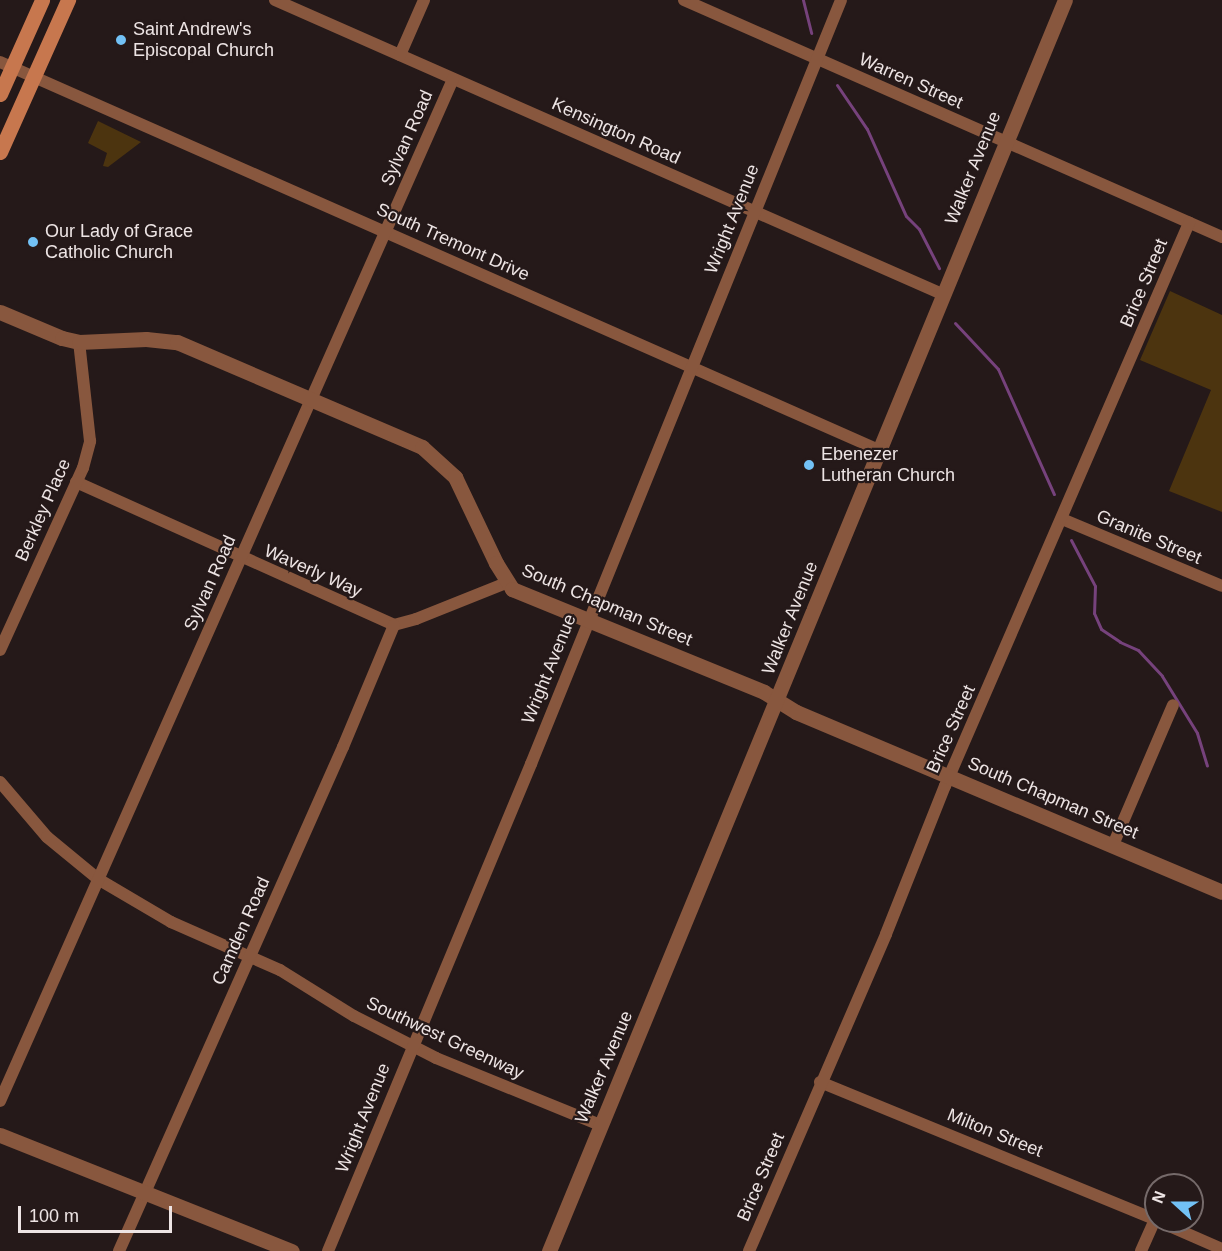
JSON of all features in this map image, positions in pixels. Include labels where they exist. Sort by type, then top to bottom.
[{"type":"main road","points":[[0,94],[6,65],[42,0]]},
{"type":"main road","points":[[0,152],[68,0]]},
{"type":"street","name":"Kensington Road","points":[[275,0],[942,294]]},
{"type":"street","points":[[400,55],[424,0]]},
{"type":"street","name":"Warren Street","points":[[684,0],[1004,143],[1222,237]]},
{"type":"street","name":"Wright Avenue","points":[[328,1251],[526,775],[841,0]]},
{"type":"street","name":"Walker Avenue","points":[[549,1251],[1004,143],[1065,0]]},
{"type":"street","name":"South Tremont Drive","points":[[6,65],[879,450]]},
{"type":"street","name":"Sylvan Road","points":[[0,1101],[453,79]]},
{"type":"street","name":"Brice Street","points":[[749,1251],[820,1082],[886,934],[950,775],[1189,223]]},
{"type":"street","name":"South Chapman Street","points":[[0,312],[62,338],[79,342],[146,339],[177,342],[311,397],[422,447],[455,477],[506,583],[512,589],[777,699],[796,712],[950,775],[1222,892]]},
{"type":"street","name":"Berkley Place","points":[[0,650],[76,482],[90,441],[79,342]]},
{"type":"street","name":"Waverly Way","points":[[76,482],[394,625]]},
{"type":"street","name":"Granite Street","points":[[1062,519],[1222,586]]},
{"type":"street","points":[[394,625],[416,619],[506,583]]},
{"type":"street","name":"Camden Road","points":[[119,1251],[394,625]]},
{"type":"street","points":[[1113,845],[1173,705]]},
{"type":"street","name":"Southwest Greenway","points":[[0,783],[47,837],[98,879],[171,922],[280,970],[382,1032],[413,1044],[436,1058],[600,1125]]},
{"type":"street","name":"Milton Street","points":[[820,1082],[1144,1215]]},
{"type":"street","points":[[0,1135],[292,1251]]},
{"type":"street","points":[[1141,1251],[1150,1233]]},
{"type":"street","name":"Milton Street","points":[[1191,1233],[1220,1244]]},
{"type":"shaded area","points":[[98,121],[141,142],[108,167],[103,166],[107,153],[88,143]]},
{"type":"shaded area","points":[[1170,291],[1222,315],[1222,512],[1169,491],[1211,390],[1140,360]]},
{"type":"waterway","points":[[803,0],[811,33]]},
{"type":"waterway","points":[[837,85],[867,129],[906,216],[919,229],[939,268]]},
{"type":"waterway","points":[[955,323],[998,369],[1054,494]]},
{"type":"waterway","points":[[1071,540],[1095,586],[1094,613],[1101,629],[1120,642],[1138,650],[1162,676],[1197,733],[1207,766]]},
{"type":"place","name":"Saint Andrew's Episcopal Church","points":[[121,40]]},
{"type":"place","name":"Our Lady of Grace Catholic Church","points":[[33,242]]},
{"type":"place","name":"Ebenezer Lutheran Church","points":[[809,465]]}]
